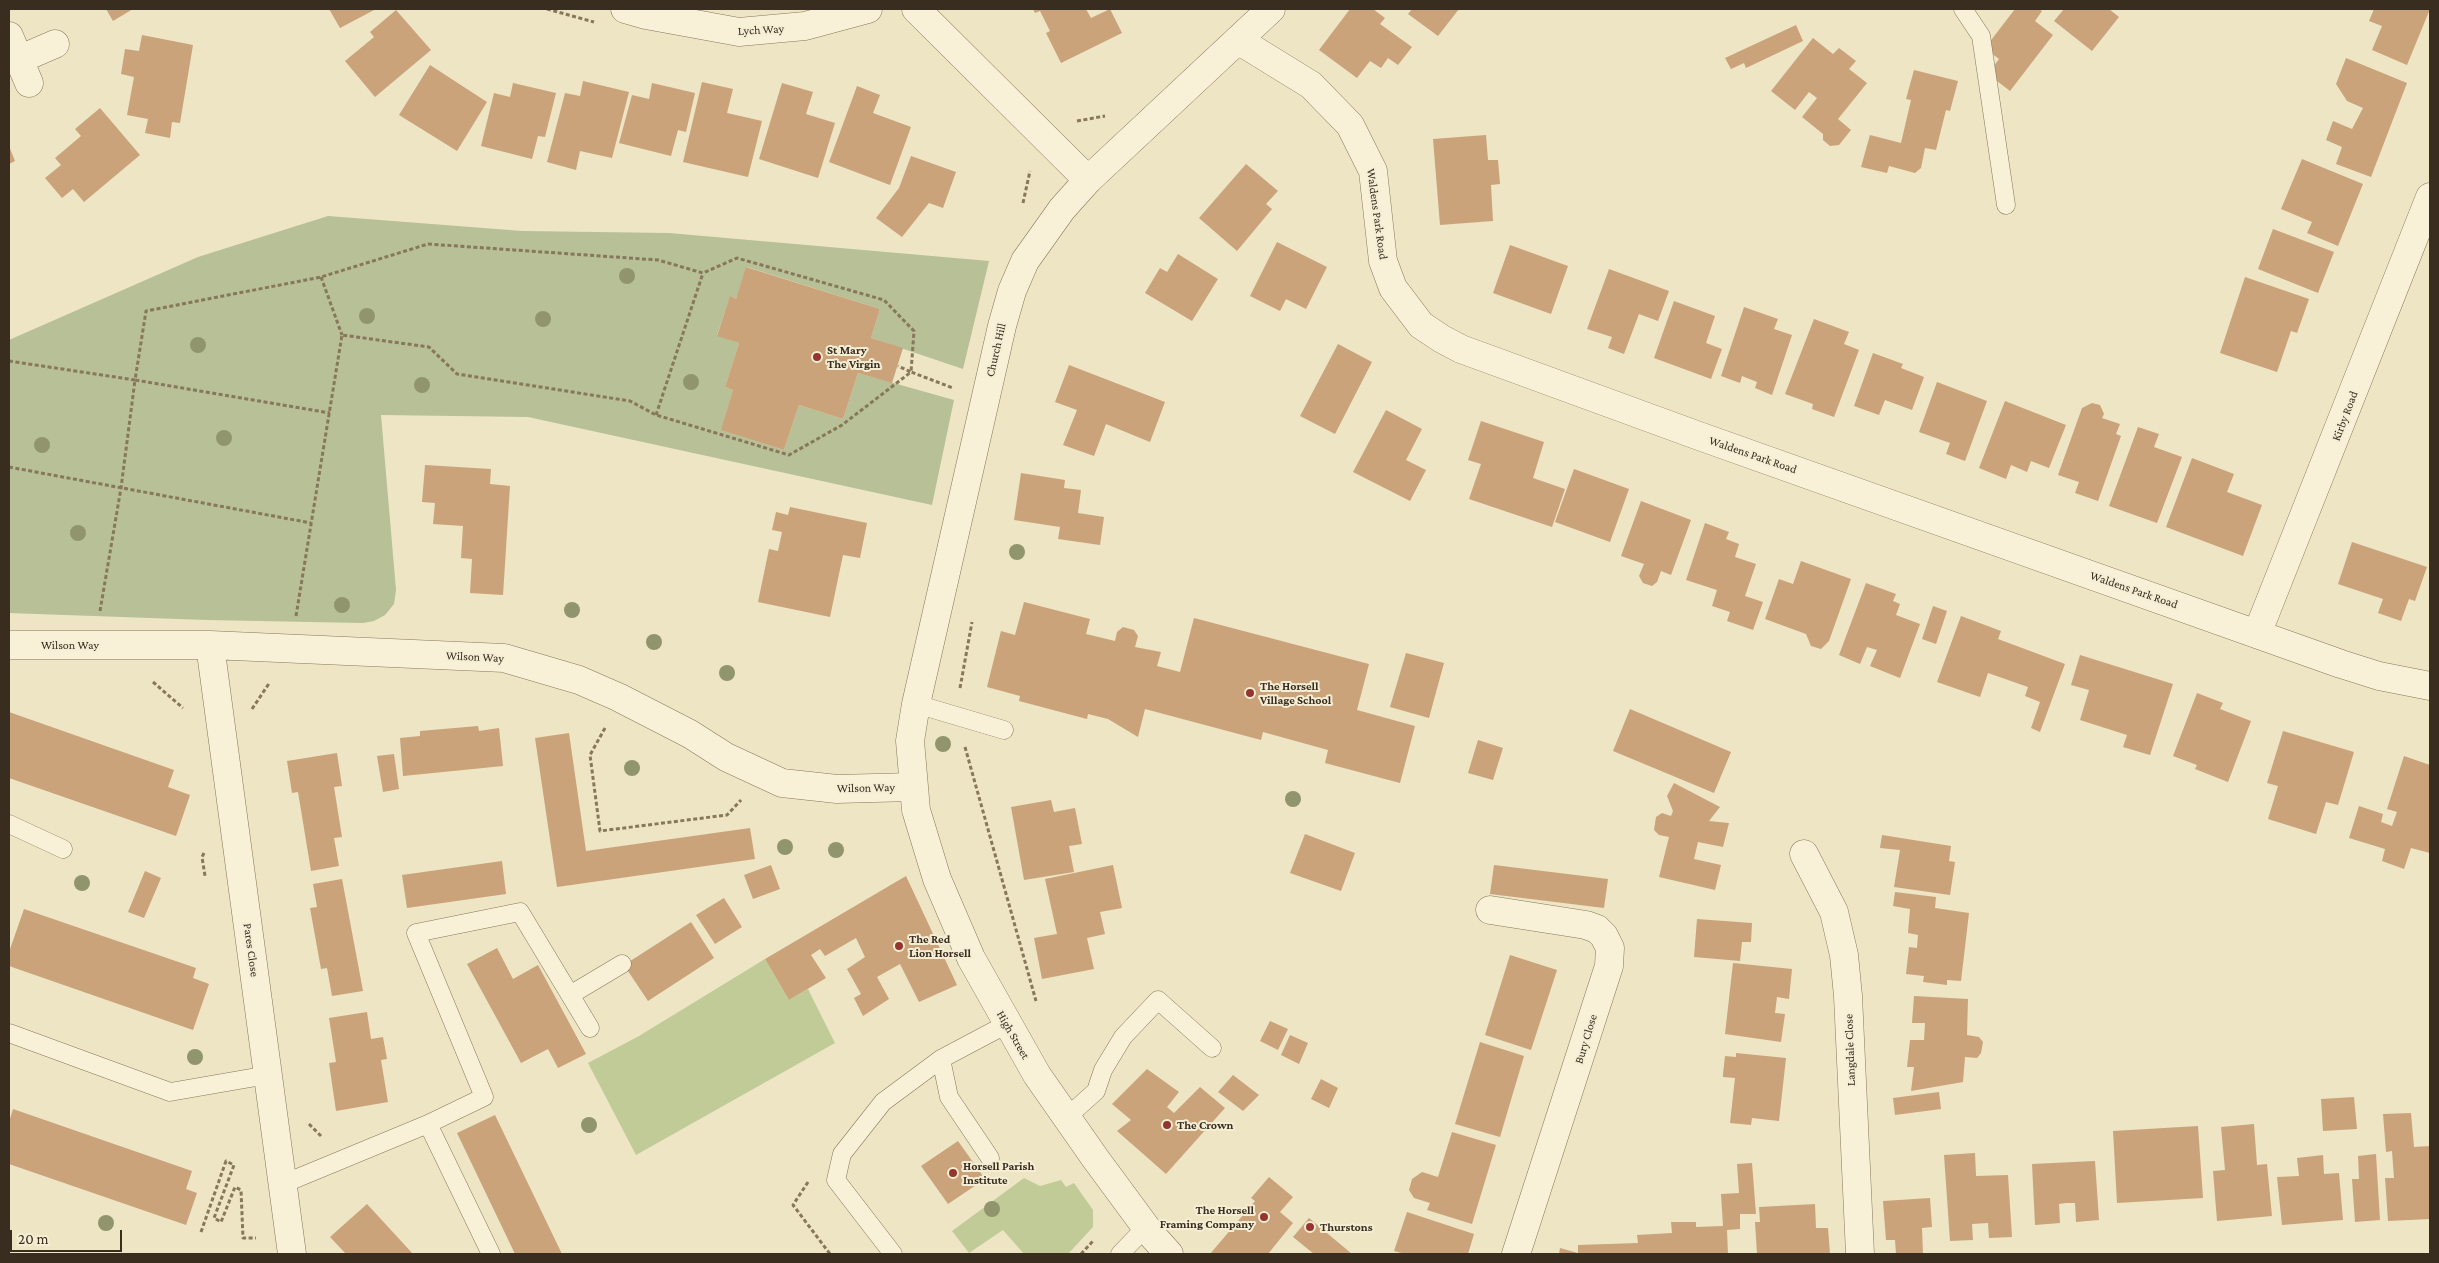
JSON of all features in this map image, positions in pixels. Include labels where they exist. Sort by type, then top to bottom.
[{"type":"street","name":"Lych Way","points":[[624,9],[646,15],[739,32],[805,26],[868,9]]},
{"type":"street","points":[[916,9],[1088,180]]},
{"type":"street","name":"Church Hill","points":[[912,787],[910,741],[916,704],[985,397],[1012,291],[1025,261],[1062,209],[1088,180],[1271,9]]},
{"type":"street","name":"Waldens Park Road","points":[[1238,40],[1311,85],[1350,125],[1374,171],[1383,261],[1393,288],[1421,326],[1442,339],[1461,349],[1699,436],[2257,634],[2379,676],[2412,684],[2430,686]]},
{"type":"street","points":[[19,60],[55,44]]},
{"type":"street","name":"Kirby Road","points":[[2257,634],[2430,197]]},
{"type":"street","name":"Wilson Way","points":[[9,645],[210,646],[504,658],[580,680],[618,697],[690,734],[726,757],[782,783],[837,789],[912,787]]},
{"type":"street","name":"Pares Close","points":[[210,646],[283,1184],[294,1251]]},
{"type":"street","name":"High Street","points":[[912,787],[916,810],[937,878],[971,958],[1021,1050],[1066,1118],[1146,1227],[1170,1254]]},
{"type":"street","name":"Langdale Close","points":[[1804,854],[1834,912],[1844,955],[1848,996],[1860,1254]]},
{"type":"street","name":"Bury Close","points":[[1490,910],[1586,925],[1596,929],[1604,936],[1610,948],[1609,966],[1516,1254]]},
{"type":"lane","points":[[1963,9],[1981,36],[2006,205]]},
{"type":"lane","points":[[916,704],[1004,730]]},
{"type":"lane","points":[[9,824],[63,849]]},
{"type":"lane","points":[[283,1184],[428,1124],[484,1097],[416,933],[520,912],[590,1028]]},
{"type":"lane","points":[[570,995],[622,964]]},
{"type":"lane","points":[[1066,1118],[1096,1091],[1103,1070],[1123,1037],[1158,1000],[1212,1048]]},
{"type":"lane","points":[[893,1254],[836,1180],[842,1154],[883,1102],[941,1059],[1007,1024]]},
{"type":"lane","points":[[9,1033],[170,1092],[268,1075]]},
{"type":"lane","points":[[941,1059],[949,1097],[990,1158]]},
{"type":"lane","points":[[428,1124],[491,1254]]},
{"type":"lane","points":[[1120,1254],[1146,1227]]},
{"type":"path","points":[[547,9],[599,23]]},
{"type":"path","points":[[1021,212],[1031,165]]},
{"type":"path","points":[[99,616],[121,488],[146,311],[321,277],[428,244],[658,260],[703,272],[737,258],[884,300],[914,331],[911,372],[842,425],[790,454],[656,416],[630,400],[457,374],[429,347],[342,335]]},
{"type":"path","points":[[656,416],[703,272]]},
{"type":"path","points":[[290,649],[342,335],[321,277]]},
{"type":"path","points":[[9,361],[330,413]]},
{"type":"path","points":[[898,366],[966,394],[985,397]]},
{"type":"path","points":[[9,467],[311,523]]},
{"type":"path","points":[[972,621],[956,716],[1037,1005]]},
{"type":"path","points":[[606,726],[590,755],[600,831],[727,815],[743,798]]},
{"type":"path","points":[[201,1232],[226,1161],[234,1165],[214,1218],[221,1222],[235,1187],[241,1190],[243,1238],[258,1238]]},
{"type":"green space","points":[[328,216],[522,231],[669,233],[989,261],[963,369],[871,338],[880,309],[747,267],[736,299],[730,297],[717,335],[739,343],[725,387],[733,390],[722,430],[784,450],[799,405],[843,419],[858,373],[954,400],[932,505],[528,417],[381,415],[396,590],[394,604],[385,615],[374,621],[363,623],[207,620],[9,613],[9,340],[198,257]]},
{"type":"green space","points":[[765,959],[789,1000],[808,989],[835,1043],[636,1155],[588,1063],[639,1036]]},
{"type":"green space","points":[[1024,1178],[1040,1186],[1061,1180],[1066,1187],[1074,1183],[1093,1210],[1093,1227],[1068,1254],[1024,1254],[1003,1230],[969,1253],[952,1231]]},
{"type":"building","points":[[106,9],[133,9],[113,21]]},
{"type":"building","points":[[329,9],[376,9],[340,28]]},
{"type":"building","points":[[1033,9],[1086,9],[1091,18],[1110,9],[1122,33],[1061,63],[1046,33],[1050,31],[1040,11],[1035,13]]},
{"type":"building","points":[[1350,9],[1373,9],[1385,18],[1380,24],[1412,47],[1398,65],[1388,58],[1381,68],[1370,61],[1357,78],[1319,50]]},
{"type":"building","points":[[1412,9],[1459,9],[1438,36],[1408,14]]},
{"type":"building","points":[[2015,9],[2039,9],[2042,11],[2035,21],[2053,35],[2010,91],[1988,74],[1999,59],[1985,48]]},
{"type":"building","points":[[2064,9],[2109,9],[2119,17],[2092,51],[2054,21]]},
{"type":"building","points":[[2374,9],[2430,9],[2407,65],[2372,50],[2382,26],[2369,21]]},
{"type":"building","points":[[396,10],[431,50],[375,97],[345,61],[374,37],[370,32]]},
{"type":"building","points":[[1796,25],[1803,41],[1746,68],[1744,63],[1731,69],[1725,58]]},
{"type":"building","points":[[142,35],[193,45],[180,123],[172,122],[170,138],[145,133],[148,119],[127,115],[134,77],[121,74],[125,49],[139,51]]},
{"type":"building","points":[[1813,38],[1833,54],[1839,48],[1856,61],[1849,69],[1867,83],[1838,119],[1851,130],[1839,145],[1830,146],[1823,140],[1823,134],[1802,117],[1817,98],[1809,92],[1795,110],[1771,91]]},
{"type":"building","points":[[2346,58],[2407,83],[2371,177],[2336,164],[2342,147],[2326,140],[2333,121],[2352,129],[2363,108],[2347,101],[2336,84]]},
{"type":"building","points":[[430,65],[487,102],[457,151],[399,115]]},
{"type":"building","points":[[1914,70],[1958,81],[1950,111],[1946,110],[1936,150],[1925,148],[1921,168],[1915,173],[1889,166],[1887,173],[1861,167],[1870,135],[1901,143],[1911,100],[1906,99]]},
{"type":"building","points":[[583,81],[629,92],[612,158],[580,151],[576,170],[547,162],[565,93],[580,96]]},
{"type":"building","points":[[702,82],[733,89],[727,113],[762,121],[748,177],[683,162]]},
{"type":"building","points":[[513,83],[556,93],[545,137],[538,136],[532,159],[481,146],[494,93],[510,97]]},
{"type":"building","points":[[652,83],[695,93],[686,132],[678,130],[671,156],[619,143],[632,95],[649,99]]},
{"type":"building","points":[[782,83],[813,92],[806,114],[835,123],[818,178],[759,159]]},
{"type":"building","points":[[857,86],[880,95],[873,113],[911,127],[890,185],[829,162]]},
{"type":"building","points":[[100,108],[140,155],[84,202],[73,189],[62,198],[45,178],[61,165],[55,158],[81,136],[75,129]]},
{"type":"building","points":[[1486,135],[1488,160],[1498,160],[1500,184],[1491,185],[1493,221],[1440,225],[1433,139]]},
{"type":"building","points":[[9,146],[15,161],[9,164]]},
{"type":"building","points":[[911,156],[956,172],[943,208],[929,203],[902,237],[876,218],[899,188]]},
{"type":"building","points":[[2302,159],[2363,184],[2338,246],[2307,233],[2312,222],[2281,209]]},
{"type":"building","points":[[1246,164],[1278,191],[1266,204],[1272,209],[1237,251],[1199,218]]},
{"type":"building","points":[[2273,229],[2334,252],[2318,293],[2258,269]]},
{"type":"building","points":[[1277,242],[1327,267],[1306,309],[1286,299],[1280,311],[1250,296]]},
{"type":"building","points":[[1510,245],[1568,266],[1551,314],[1493,293]]},
{"type":"building","points":[[1178,254],[1218,279],[1192,321],[1145,293],[1160,268],[1167,272]]},
{"type":"building","name":"St Mary The Virgin","points":[[746,267],[880,309],[871,338],[903,348],[892,383],[858,373],[843,419],[799,405],[784,450],[721,430],[733,390],[725,387],[739,343],[717,336],[730,296],[736,299]]},
{"type":"building","points":[[1609,269],[1669,291],[1658,321],[1639,314],[1624,354],[1608,348],[1612,337],[1587,329]]},
{"type":"building","points":[[2245,277],[2309,299],[2297,333],[2291,331],[2277,372],[2220,353]]},
{"type":"building","points":[[1674,301],[1715,316],[1706,343],[1722,349],[1711,379],[1654,358]]},
{"type":"building","points":[[1744,307],[1778,319],[1774,329],[1792,335],[1772,395],[1755,388],[1757,382],[1742,376],[1740,383],[1721,376]]},
{"type":"building","points":[[1814,319],[1849,332],[1844,344],[1859,350],[1834,417],[1812,409],[1813,404],[1785,394]]},
{"type":"building","points":[[1338,344],[1372,362],[1335,434],[1300,416]]},
{"type":"building","points":[[1873,353],[1903,364],[1901,368],[1924,377],[1912,410],[1885,400],[1879,415],[1854,406]]},
{"type":"building","points":[[1069,365],[1165,402],[1150,442],[1106,424],[1094,456],[1063,445],[1077,410],[1055,402]]},
{"type":"building","points":[[1937,382],[1987,401],[1965,461],[1946,454],[1950,443],[1919,432]]},
{"type":"building","points":[[2005,401],[2066,425],[2049,468],[2031,461],[2027,472],[2011,465],[2006,479],[1979,468]]},
{"type":"building","points":[[2092,403],[2100,405],[2104,414],[2102,418],[2120,424],[2116,434],[2121,436],[2098,501],[2075,493],[2079,482],[2058,475],[2082,408]]},
{"type":"building","points":[[1386,410],[1422,429],[1406,460],[1426,470],[1410,501],[1353,472]]},
{"type":"building","points":[[1481,421],[1544,442],[1533,478],[1565,489],[1552,527],[1469,499],[1481,464],[1468,460]]},
{"type":"building","points":[[2138,427],[2159,434],[2154,447],[2182,457],[2157,523],[2109,506]]},
{"type":"building","points":[[2192,458],[2234,474],[2227,492],[2262,505],[2243,556],[2166,527]]},
{"type":"building","points":[[425,465],[491,469],[490,484],[510,486],[503,595],[470,593],[472,559],[461,558],[463,526],[433,524],[435,503],[422,502]]},
{"type":"building","points":[[1574,469],[1629,489],[1610,542],[1555,522]]},
{"type":"building","points":[[1021,473],[1065,480],[1064,488],[1081,490],[1078,513],[1104,517],[1100,545],[1058,539],[1060,527],[1014,520]]},
{"type":"building","points":[[1641,501],[1691,520],[1671,575],[1661,571],[1657,582],[1652,586],[1643,583],[1639,576],[1644,564],[1621,556]]},
{"type":"building","points":[[790,507],[867,523],[860,558],[843,555],[830,617],[758,602],[769,549],[778,551],[782,532],[772,530],[776,512],[788,515]]},
{"type":"building","points":[[1705,523],[1729,532],[1726,539],[1739,544],[1735,557],[1756,564],[1745,596],[1763,602],[1753,630],[1727,621],[1730,612],[1712,606],[1717,590],[1686,580]]},
{"type":"building","points":[[2352,542],[2427,567],[2415,601],[2409,599],[2401,621],[2378,613],[2383,599],[2338,584]]},
{"type":"building","points":[[1801,561],[1851,579],[1829,641],[1821,649],[1811,646],[1806,634],[1765,619],[1779,579],[1793,584]]},
{"type":"building","points":[[1866,583],[1896,594],[1893,601],[1900,604],[1896,615],[1920,624],[1900,678],[1870,666],[1877,650],[1867,647],[1860,664],[1839,655]]},
{"type":"building","points":[[1024,602],[1090,619],[1086,634],[1115,641],[1117,632],[1123,627],[1134,630],[1138,636],[1135,647],[1161,652],[1157,666],[1180,672],[1194,618],[1369,664],[1357,710],[1415,726],[1400,783],[1325,763],[1328,750],[1263,732],[1261,740],[1145,709],[1138,737],[1108,719],[1088,714],[1087,719],[1019,701],[1020,696],[987,687],[1001,631],[1015,635]]},
{"type":"building","points":[[1933,606],[1947,611],[1936,644],[1922,639]]},
{"type":"building","points":[[1961,616],[2001,631],[1998,639],[2065,664],[2040,732],[2031,728],[2040,702],[2025,696],[2028,687],[1988,673],[1980,697],[1937,682]]},
{"type":"building","points":[[1406,653],[1444,663],[1429,718],[1390,707]]},
{"type":"building","points":[[2080,655],[2173,684],[2150,755],[2123,747],[2127,735],[2080,720],[2089,690],[2071,685]]},
{"type":"building","points":[[2197,693],[2223,703],[2220,709],[2251,721],[2228,782],[2195,769],[2197,765],[2173,756]]},
{"type":"building","points":[[1630,709],[1731,752],[1714,793],[1613,751]]},
{"type":"building","points":[[9,712],[174,770],[168,787],[190,795],[176,836],[9,778]]},
{"type":"building","points":[[478,726],[479,731],[499,728],[503,766],[403,776],[400,738],[420,736],[420,731]]},
{"type":"building","points":[[2283,731],[2354,752],[2338,805],[2326,802],[2316,834],[2268,819],[2278,786],[2267,783]]},
{"type":"building","points":[[569,733],[586,851],[750,828],[755,859],[557,887],[535,738]]},
{"type":"building","points":[[1478,740],[1503,748],[1493,780],[1468,773]]},
{"type":"building","points":[[337,753],[342,786],[334,787],[342,837],[334,838],[339,866],[311,871],[298,792],[292,793],[287,761]]},
{"type":"building","points":[[394,754],[399,789],[383,792],[377,756]]},
{"type":"building","points":[[2404,756],[2430,765],[2430,853],[2411,848],[2404,869],[2382,861],[2385,849],[2349,838],[2359,806],[2383,814],[2381,822],[2392,826],[2397,812],[2387,809]]},
{"type":"building","points":[[1674,783],[1720,807],[1709,821],[1729,823],[1723,847],[1698,842],[1694,859],[1721,865],[1715,890],[1659,877],[1669,837],[1659,835],[1654,830],[1656,817],[1662,813],[1671,816],[1673,811],[1667,796]]},
{"type":"building","points":[[1051,800],[1054,812],[1075,808],[1082,844],[1069,846],[1074,872],[1024,880],[1011,807]]},
{"type":"building","points":[[1305,834],[1355,853],[1341,891],[1290,873]]},
{"type":"building","points":[[1882,835],[1951,846],[1949,861],[1955,862],[1950,895],[1894,887],[1900,850],[1880,848]]},
{"type":"building","points":[[502,861],[506,894],[407,908],[402,875]]},
{"type":"building","points":[[771,865],[780,889],[753,899],[744,875]]},
{"type":"building","points":[[1113,865],[1122,908],[1100,912],[1105,934],[1087,938],[1094,969],[1042,979],[1034,938],[1057,934],[1045,879]]},
{"type":"building","points":[[1494,865],[1608,879],[1604,908],[1490,894]]},
{"type":"building","points":[[145,871],[161,878],[144,918],[128,912]]},
{"type":"building","name":"The Red Lion Horsell","points":[[906,876],[957,985],[919,1002],[900,964],[877,977],[889,999],[863,1016],[854,998],[861,994],[847,969],[865,957],[856,938],[825,956],[820,949],[811,955],[826,978],[789,1000],[765,959]]},
{"type":"building","points":[[342,879],[363,991],[332,996],[327,968],[321,969],[310,908],[317,907],[313,884]]},
{"type":"building","points":[[1895,892],[1936,897],[1935,908],[1969,913],[1961,981],[1947,980],[1947,985],[1923,982],[1924,976],[1906,974],[1909,947],[1917,948],[1918,935],[1908,933],[1910,909],[1893,906]]},
{"type":"building","points":[[724,898],[742,927],[715,944],[696,915]]},
{"type":"building","points":[[24,909],[196,968],[193,978],[209,984],[193,1030],[9,966],[9,952]]},
{"type":"building","points":[[1697,919],[1752,923],[1751,942],[1742,942],[1740,961],[1694,957]]},
{"type":"building","points":[[691,922],[714,958],[648,1001],[624,965]]},
{"type":"building","points":[[497,948],[513,979],[538,965],[586,1054],[558,1068],[548,1049],[521,1063],[467,964]]},
{"type":"building","points":[[1510,955],[1557,970],[1531,1050],[1485,1035]]},
{"type":"building","points":[[1733,963],[1792,969],[1789,999],[1777,997],[1775,1013],[1785,1014],[1781,1042],[1725,1034]]},
{"type":"building","points":[[1914,996],[1968,999],[1967,1035],[1979,1037],[1983,1042],[1981,1053],[1977,1058],[1965,1057],[1963,1082],[1911,1091],[1914,1067],[1907,1067],[1910,1040],[1924,1040],[1925,1023],[1912,1023]]},
{"type":"building","points":[[367,1012],[371,1039],[383,1037],[387,1059],[381,1060],[388,1102],[336,1111],[329,1063],[336,1062],[329,1018]]},
{"type":"building","points":[[1270,1021],[1288,1029],[1278,1050],[1260,1041]]},
{"type":"building","points":[[1290,1035],[1308,1043],[1299,1064],[1281,1055]]},
{"type":"building","points":[[1480,1042],[1524,1056],[1500,1137],[1455,1124]]},
{"type":"building","points":[[1736,1053],[1786,1058],[1779,1121],[1752,1118],[1751,1125],[1730,1123],[1735,1078],[1723,1077],[1723,1074],[1725,1056],[1736,1057]]},
{"type":"building","name":"The Crown","points":[[1147,1069],[1179,1092],[1167,1107],[1174,1113],[1200,1087],[1225,1108],[1166,1174],[1117,1131],[1131,1120],[1112,1104]]},
{"type":"building","points":[[1233,1075],[1259,1095],[1243,1111],[1218,1092]]},
{"type":"building","points":[[1321,1079],[1338,1088],[1329,1108],[1311,1099]]},
{"type":"building","points":[[1939,1092],[1941,1109],[1895,1115],[1893,1098]]},
{"type":"building","points":[[2354,1097],[2357,1129],[2323,1131],[2321,1099]]},
{"type":"building","points":[[13,1109],[192,1171],[186,1189],[197,1193],[186,1225],[9,1164],[9,1122]]},
{"type":"building","points":[[2411,1113],[2414,1147],[2430,1146],[2430,1219],[2388,1221],[2385,1178],[2394,1178],[2392,1151],[2386,1152],[2383,1114]]},
{"type":"building","points":[[495,1115],[562,1254],[515,1254],[457,1133]]},
{"type":"building","points":[[2254,1124],[2257,1165],[2267,1164],[2272,1216],[2217,1221],[2213,1171],[2225,1170],[2221,1127]]},
{"type":"building","points":[[2198,1126],[2203,1198],[2117,1203],[2113,1131]]},
{"type":"building","points":[[1452,1132],[1496,1145],[1472,1224],[1427,1210],[1430,1203],[1414,1198],[1409,1190],[1412,1179],[1422,1172],[1438,1177]]},
{"type":"building","name":"Horsell Parish Institute","points":[[958,1141],[985,1179],[948,1204],[921,1166]]},
{"type":"building","points":[[1975,1153],[1976,1176],[2008,1175],[2012,1237],[1989,1238],[1988,1223],[1972,1224],[1973,1240],[1950,1241],[1944,1155]]},
{"type":"building","points":[[2376,1154],[2380,1220],[2355,1222],[2352,1179],[2359,1179],[2358,1156]]},
{"type":"building","points":[[2323,1155],[2324,1174],[2339,1173],[2343,1220],[2282,1225],[2277,1177],[2299,1176],[2297,1158]]},
{"type":"building","points":[[2095,1161],[2099,1220],[2076,1222],[2075,1203],[2066,1203],[2059,1204],[2060,1223],[2035,1225],[2032,1164]]},
{"type":"building","points":[[1752,1163],[1756,1214],[1740,1214],[1740,1229],[1727,1230],[1728,1254],[1559,1254],[1560,1248],[1578,1253],[1578,1245],[1638,1243],[1637,1235],[1672,1233],[1671,1222],[1696,1222],[1696,1227],[1723,1226],[1721,1194],[1739,1193],[1737,1164]]},
{"type":"building","name":"The Horsell Framing Company","points":[[1269,1177],[1293,1197],[1280,1212],[1293,1223],[1268,1254],[1210,1254],[1255,1201],[1251,1198]]},
{"type":"building","points":[[1930,1198],[1932,1227],[1922,1228],[1923,1254],[1896,1254],[1895,1240],[1886,1240],[1883,1201]]},
{"type":"building","points":[[367,1204],[413,1254],[346,1254],[330,1237]]},
{"type":"building","points":[[1815,1204],[1816,1228],[1828,1228],[1830,1254],[1757,1254],[1755,1222],[1760,1222],[1759,1207]]},
{"type":"building","points":[[1407,1212],[1474,1234],[1468,1254],[1405,1254],[1394,1251]]},
{"type":"building","name":"Thurstons","points":[[1309,1218],[1352,1254],[1314,1254],[1293,1237]]},
{"type":"place","name":"St Mary The Virgin","points":[[817,357]]},
{"type":"place","name":"The Horsell Village School","points":[[1250,693]]},
{"type":"place","name":"The Red Lion Horsell","points":[[899,946]]},
{"type":"place","name":"The Crown","points":[[1167,1125]]},
{"type":"place","name":"Horsell Parish Institute","points":[[953,1173]]},
{"type":"place","name":"The Horsell Framing Company","points":[[1264,1217]]},
{"type":"place","name":"Thurstons","points":[[1310,1227]]}]
